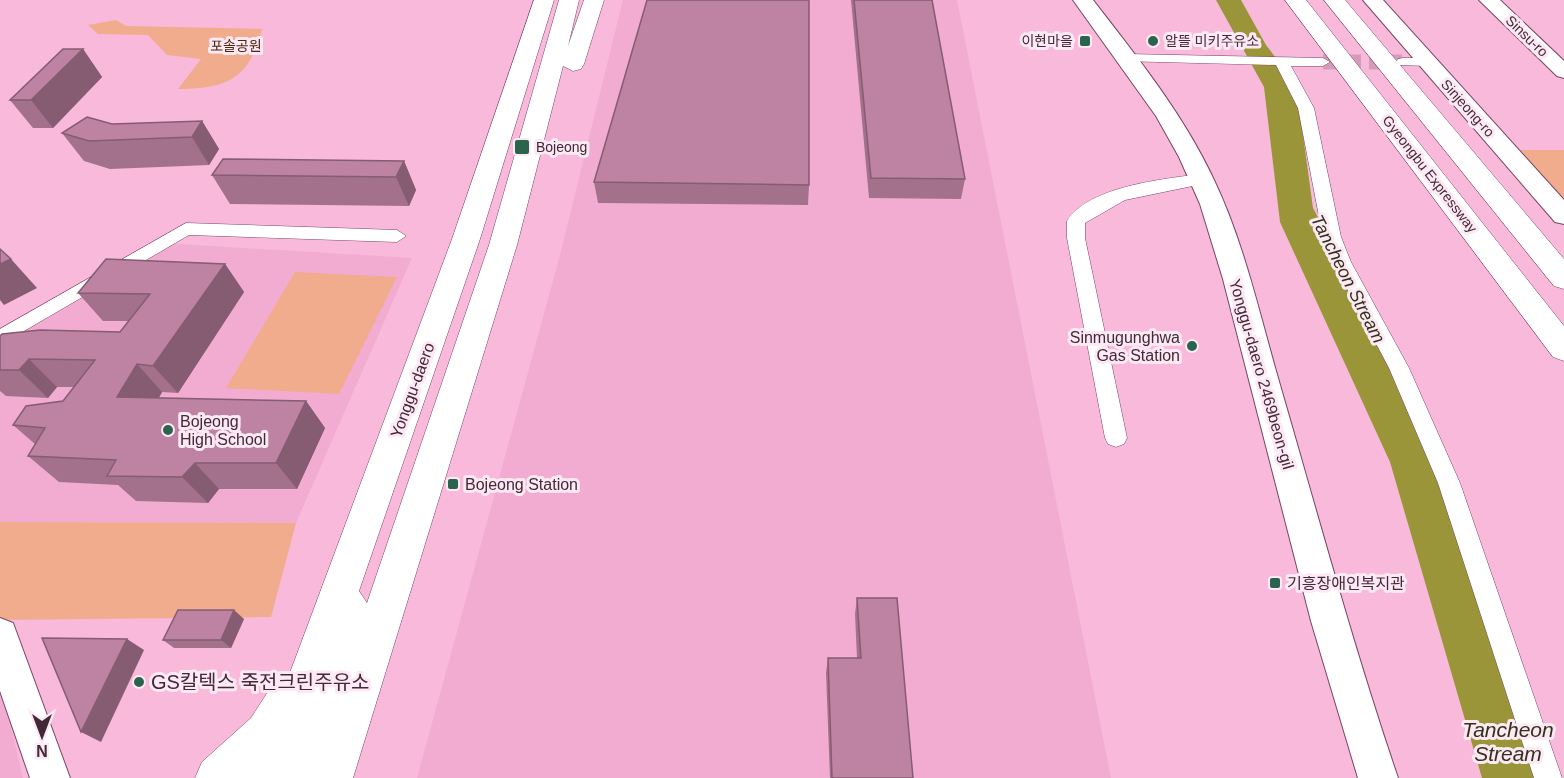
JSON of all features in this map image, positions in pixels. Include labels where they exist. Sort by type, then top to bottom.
[{"type":"main road","name":"Yonggu-daero","points":[[273,778],[313,660],[466,239],[544,0]]},
{"type":"main road","points":[[338,592],[354,618],[311,753],[311,766],[333,767],[511,216],[568,0]]},
{"type":"main road","points":[[511,216],[578,50],[594,0]]},
{"type":"main road","name":"Gyeongbu Expressway","points":[[1295,0],[1564,349]]},
{"type":"main road","points":[[1334,0],[1564,279]]},
{"type":"main road","points":[[218,778],[266,733],[313,660]]},
{"type":"street","name":"Yonggu-daero 2469beon-gil","points":[[1083,0],[1126,58],[1191,157],[1216,212],[1302,515],[1348,692],[1378,778]]},
{"type":"street","name":"Sinjeong-ro","points":[[1373,0],[1564,216]]},
{"type":"street","name":"Sinsu-ro","points":[[1490,0],[1560,64]]},
{"type":"street","points":[[1126,58],[1323,62]]},
{"type":"street","points":[[1277,62],[1306,108],[1332,237],[1342,262],[1399,368],[1449,483],[1508,665],[1548,778]]},
{"type":"street","points":[[1403,62],[1428,62]]},
{"type":"street","points":[[1116,438],[1076,238],[1076,221],[1089,209],[1124,194],[1158,185],[1201,179]]},
{"type":"street","points":[[0,338],[186,229],[397,236]]},
{"type":"street","points":[[0,636],[50,778]]},
{"type":"shaded area","points":[[623,0],[957,0],[1111,778],[417,778],[559,259]]},
{"type":"shaded area","name":"Bojeong High School","points":[[162,243],[412,258],[296,523],[0,522],[0,338]]},
{"type":"shaded area","points":[[0,680],[23,778],[0,778]]},
{"type":"green space","name":"포솔공원","points":[[116,20],[126,26],[262,29],[251,59],[234,78],[210,87],[178,89],[201,59],[167,55],[148,35],[98,34],[88,25]]},
{"type":"green space","points":[[1516,150],[1564,150],[1564,204]]},
{"type":"green space","points":[[295,272],[397,277],[339,394],[226,388]]},
{"type":"green space","points":[[0,522],[296,523],[271,617],[0,620]]},
{"type":"water","name":"Tancheon Stream","points":[[1216,0],[1241,0],[1266,45],[1296,84],[1313,208],[1410,386],[1559,778],[1482,778],[1390,462],[1280,222],[1264,87]]},
{"type":"building","points":[[647,0],[809,0],[809,185],[594,182]]},
{"type":"building","points":[[854,0],[932,0],[965,179],[871,178]]},
{"type":"building","points":[[63,49],[83,49],[31,100],[10,100]]},
{"type":"building","points":[[87,117],[112,124],[202,121],[192,137],[89,141],[62,133]]},
{"type":"building","points":[[223,159],[404,161],[396,177],[212,175]]},
{"type":"building","points":[[0,249],[11,259],[0,264]]},
{"type":"building","points":[[106,259],[225,264],[153,366],[137,364],[117,397],[306,401],[276,463],[195,463],[182,477],[107,476],[116,460],[28,456],[45,428],[13,425],[26,406],[63,401],[95,360],[29,359],[19,370],[0,370],[0,336],[40,330],[120,332],[150,294],[78,293]]},
{"type":"building","points":[[857,598],[897,598],[913,778],[832,778],[828,658],[861,658]]},
{"type":"building","points":[[178,610],[234,610],[221,640],[163,640]]},
{"type":"building","points":[[42,638],[127,639],[81,732]]},
{"type":"tunnel","points":[[1323,62],[1402,62]]},
{"type":"place","name":"이현마을","points":[[1085,41]]},
{"type":"place","name":"알뜰 미키주유소","points":[[1153,41]]},
{"type":"place","name":"Bojeong","points":[[522,147]]},
{"type":"place","name":"Sinmugunghwa Gas Station","points":[[1192,346]]},
{"type":"place","name":"Bojeong High School","points":[[168,430]]},
{"type":"place","name":"Bojeong Station","points":[[453,484]]},
{"type":"place","name":"기흥장애인복지관","points":[[1275,583]]},
{"type":"place","name":"GS칼텍스 죽전크린주유소","points":[[139,682]]}]
